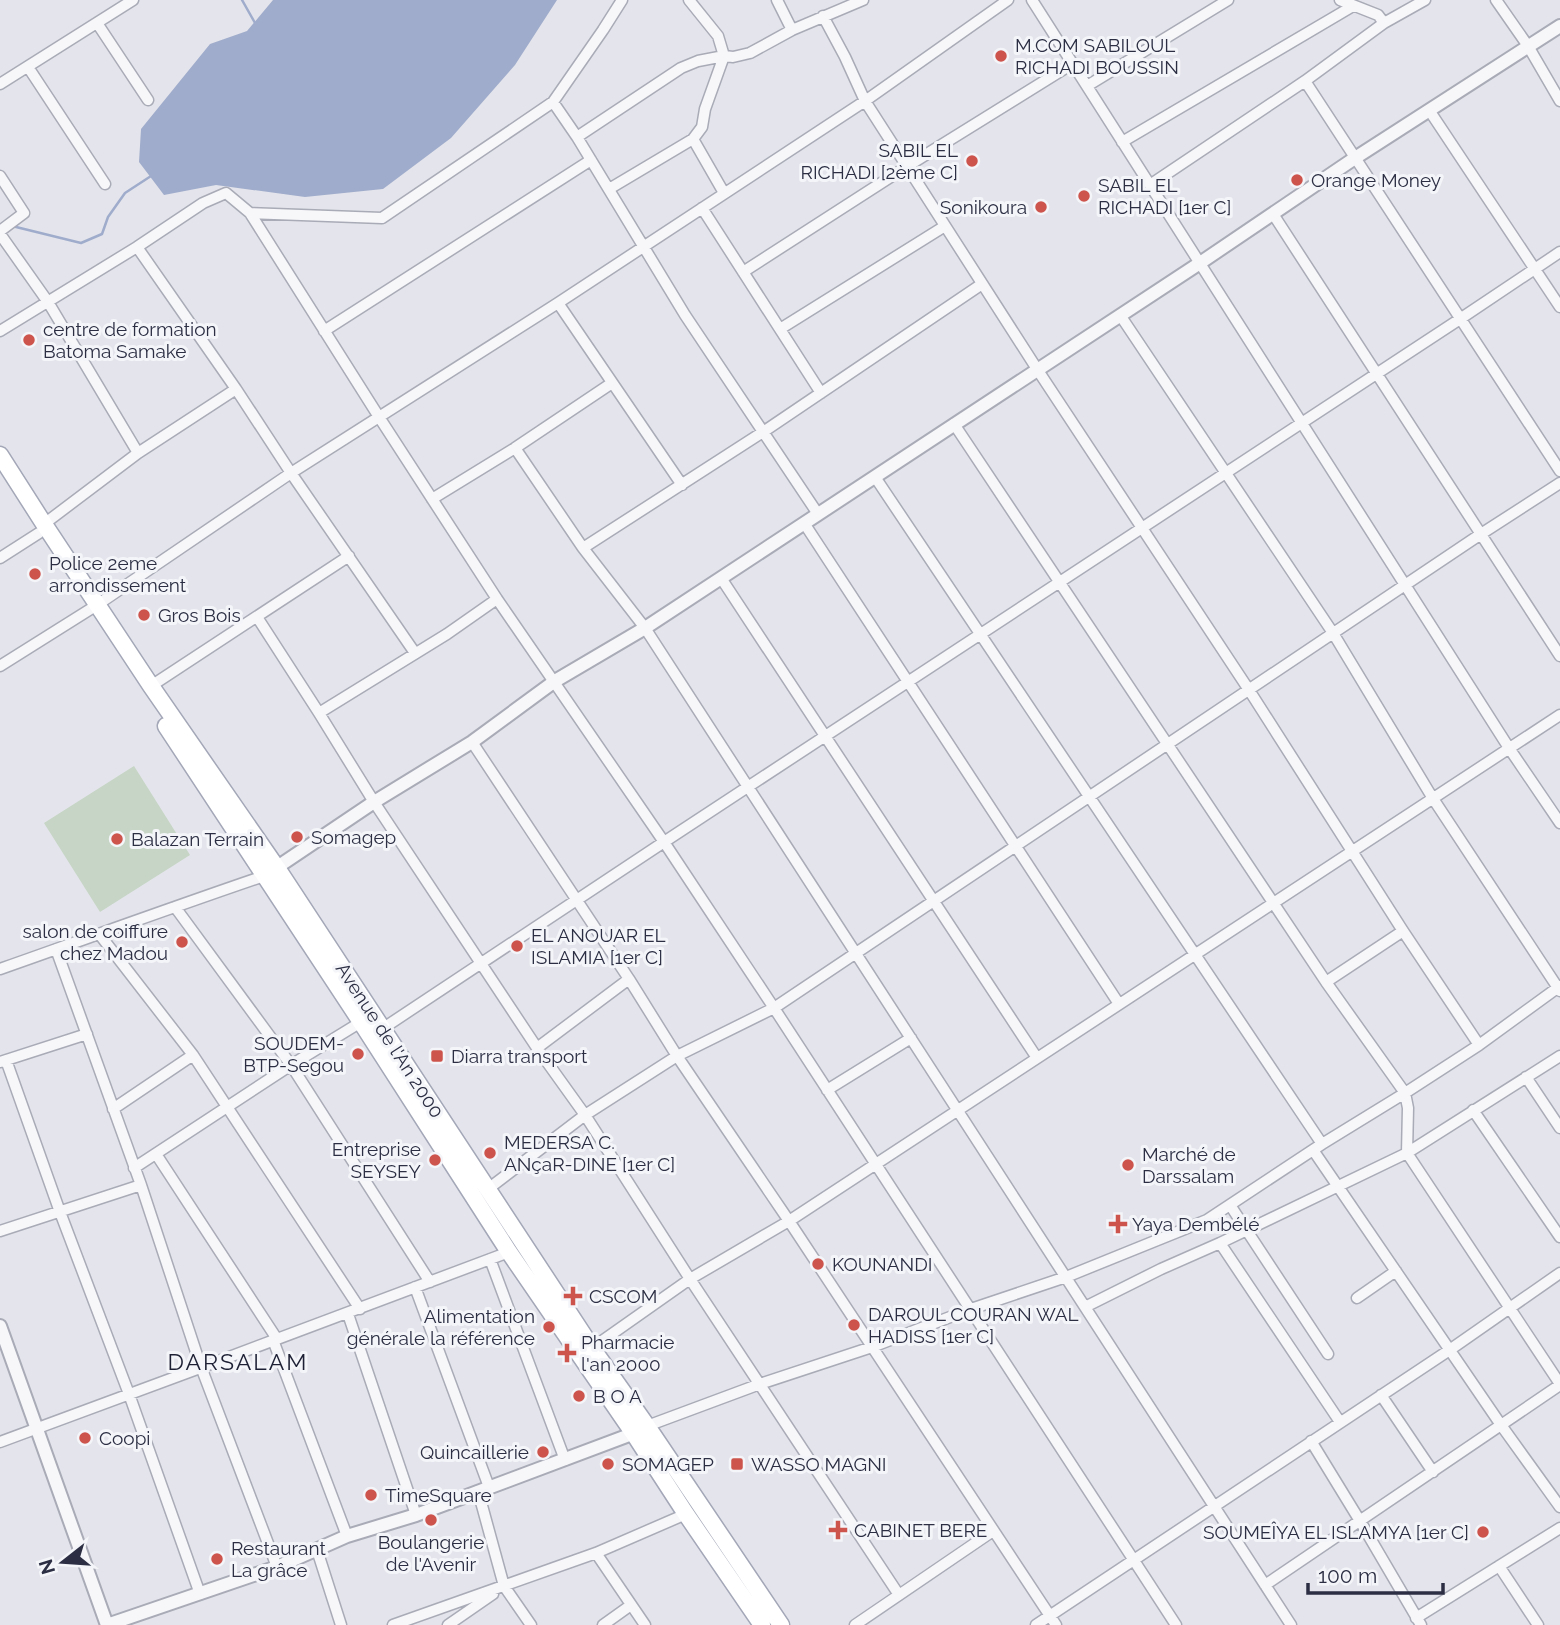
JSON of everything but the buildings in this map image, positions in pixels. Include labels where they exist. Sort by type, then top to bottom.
[{"type":"main road","name":"Avenue de l'An 2000","points":[[0,455],[41,528]]},
{"type":"main road","name":"Avenue de l'An 2000","points":[[0,474],[41,528],[270,872],[382,1029],[488,1189],[592,1348],[641,1430],[686,1514],[762,1625]]},
{"type":"main road","name":"Avenue de l'An 2000","points":[[93,607],[151,686],[270,872],[361,1022],[509,1252],[781,1625]]},
{"type":"street","points":[[250,213],[382,218],[553,102],[622,0]]},
{"type":"street","points":[[608,189],[693,139],[702,127],[705,109],[724,56],[718,36],[689,0]]},
{"type":"street","points":[[777,0],[792,30]]},
{"type":"street","points":[[577,137],[681,68],[698,61],[750,52],[792,30],[861,0]]},
{"type":"street","points":[[0,666],[93,607],[291,473],[558,303],[864,102],[1008,0]]},
{"type":"street","points":[[1032,0],[1509,748],[1560,823]]},
{"type":"street","points":[[1087,86],[1228,0]]},
{"type":"street","points":[[1340,0],[1381,19]]},
{"type":"street","points":[[1369,0],[1381,19]]},
{"type":"street","points":[[1150,185],[1305,81],[1381,19],[1425,0]]},
{"type":"street","points":[[1496,0],[1528,46],[1560,101]]},
{"type":"street","points":[[0,84],[130,1]]},
{"type":"street","points":[[1122,142],[1353,6]]},
{"type":"street","points":[[823,16],[845,57],[864,102],[1479,1045]]},
{"type":"street","points":[[97,23],[148,100]]},
{"type":"street","points":[[0,969],[270,872],[374,802],[472,742],[555,681],[645,628],[1355,158],[1560,26]]},
{"type":"street","points":[[743,272],[1072,64]]},
{"type":"street","points":[[28,67],[105,184]]},
{"type":"street","points":[[1305,81],[1560,471]]},
{"type":"street","points":[[553,102],[685,315],[818,514]]},
{"type":"street","points":[[1429,110],[1560,307]]},
{"type":"street","points":[[693,139],[724,193]]},
{"type":"street","points":[[324,331],[591,160]]},
{"type":"street","points":[[0,176],[24,213],[0,232],[48,302],[138,453]]},
{"type":"street","points":[[0,331],[203,203],[226,193],[250,213],[497,599],[774,1008],[1176,1625]]},
{"type":"street","points":[[702,208],[821,393]]},
{"type":"street","points":[[1273,214],[1560,656]]},
{"type":"street","points":[[780,329],[944,226]]},
{"type":"street","points":[[137,247],[415,653]]},
{"type":"street","points":[[382,1029],[1224,473],[1461,320],[1560,251]]},
{"type":"street","points":[[583,548],[763,432],[982,284]]},
{"type":"street","points":[[558,303],[682,485]]},
{"type":"street","points":[[0,1326],[107,1625],[277,1566],[347,1536],[416,1515],[760,1384],[1066,1277],[1207,1220],[1479,1045],[1559,989],[1432,797],[1333,634],[1120,315]]},
{"type":"street","points":[[432,499],[612,383]]},
{"type":"street","points":[[0,558],[138,453],[236,389]]},
{"type":"street","points":[[954,424],[1326,982],[1405,1093],[1408,1108],[1407,1153],[1560,1384],[1265,1585]]},
{"type":"street","points":[[515,448],[583,548],[645,628],[1292,1625]]},
{"type":"street","points":[[875,477],[1195,954],[1318,1147],[1338,1185],[1560,1507]]},
{"type":"street","points":[[488,1189],[585,1115],[677,1056],[774,1008],[1560,483]]},
{"type":"street","points":[[804,523],[1119,1004]]},
{"type":"street","points":[[151,686],[349,556]]},
{"type":"street","points":[[721,578],[1037,1058]]},
{"type":"street","points":[[319,713],[447,634],[497,599]]},
{"type":"street","points":[[257,617],[374,802],[537,1048],[585,1115],[690,1279],[900,1595]]},
{"type":"street","points":[[592,1348],[690,1279],[789,1221],[1560,715]]},
{"type":"street","points":[[472,742],[677,1056],[1053,1620]]},
{"type":"street","points":[[175,907],[291,1065],[430,1282]]},
{"type":"street","points":[[1326,982],[1403,931]]},
{"type":"street","points":[[100,935],[193,1055],[360,1309]]},
{"type":"street","points":[[57,949],[141,1185],[201,1367],[277,1566]]},
{"type":"street","points":[[537,1048],[629,979]]},
{"type":"street","points":[[134,1168],[361,1022]]},
{"type":"street","points":[[87,1034],[3,1062],[129,1394],[200,1594]]},
{"type":"street","points":[[827,1090],[911,1038]]},
{"type":"street","points":[[113,1109],[193,1055]]},
{"type":"street","points":[[1085,1307],[1407,1153],[1560,1056]]},
{"type":"street","points":[[1526,1077],[1560,1128]]},
{"type":"street","points":[[1474,1110],[1560,1237]]},
{"type":"street","points":[[156,1154],[275,1339],[347,1536]]},
{"type":"street","points":[[0,1231],[141,1185]]},
{"type":"street","points":[[1230,1205],[1328,1354]]},
{"type":"street","points":[[1220,1243],[1340,1422]]},
{"type":"street","points":[[0,1442],[509,1252]]},
{"type":"street","points":[[490,1259],[565,1460]]},
{"type":"street","points":[[1357,1298],[1396,1271]]},
{"type":"street","points":[[1035,1625],[1053,1620],[1135,1559],[1451,1349],[1560,1273]]},
{"type":"street","points":[[415,1287],[484,1489],[504,1586],[531,1625]]},
{"type":"street","points":[[348,1314],[416,1515]]},
{"type":"street","points":[[1381,1395],[1433,1472]]},
{"type":"street","points":[[1311,1441],[1419,1622],[1499,1566],[1560,1528]]},
{"type":"street","points":[[393,1625],[596,1553],[686,1514]]},
{"type":"street","points":[[855,1625],[993,1531]]},
{"type":"street","points":[[317,1550],[341,1625]]},
{"type":"street","points":[[596,1553],[645,1625]]},
{"type":"street","points":[[1499,1566],[1538,1625]]},
{"type":"street","points":[[447,1625],[504,1586]]},
{"type":"street","points":[[603,1625],[631,1605]]},
{"type":"green space","name":"Balazan Terrain","points":[[134,766],[190,855],[100,912],[44,823]]},
{"type":"water","points":[[273,0],[557,0],[515,65],[451,138],[383,189],[305,197],[216,185],[164,195],[139,162],[141,129],[210,44],[247,31]]},
{"type":"waterway","points":[[242,0],[255,23]]},
{"type":"waterway","points":[[12,226],[81,243],[102,234],[108,217],[125,193],[151,176]]},
{"type":"place","name":"M.COM SABILOUL RICHADI BOUSSIN","points":[[1001,56]]},
{"type":"place","name":"SABIL EL RICHADI [2ème C]","points":[[972,161]]},
{"type":"place","name":"Orange Money","points":[[1297,180]]},
{"type":"place","name":"SABIL EL RICHADI [1er C]","points":[[1084,196]]},
{"type":"place","name":"Sonikoura","points":[[1041,207]]},
{"type":"place","name":"centre de formation Batoma Samake","points":[[29,340]]},
{"type":"place","name":"Police 2eme arrondissement","points":[[35,574]]},
{"type":"place","name":"Gros Bois","points":[[144,615]]},
{"type":"place","name":"Somagep","points":[[297,837]]},
{"type":"place","name":"Balazan Terrain","points":[[117,839]]},
{"type":"place","name":"salon de coiffure chez Madou","points":[[182,942]]},
{"type":"place","name":"EL ANOUAR EL ISLAMIA [1er C]","points":[[517,946]]},
{"type":"place","name":"SOUDEM- BTP-Segou","points":[[358,1054]]},
{"type":"place","name":"Diarra transport","points":[[437,1056]]},
{"type":"place","name":"MEDERSA C. ANçaR-DINE [1er C]","points":[[490,1153]]},
{"type":"place","name":"Entreprise SEYSEY","points":[[435,1160]]},
{"type":"place","name":"Marché de Darssalam","points":[[1128,1165]]},
{"type":"place","name":"Yaya Dembélé","points":[[1118,1224]]},
{"type":"place","name":"KOUNANDI","points":[[818,1264]]},
{"type":"place","name":"CSCOM","points":[[573,1296]]},
{"type":"place","name":"DAROUL COURAN WAL HADISS [1er C]","points":[[854,1325]]},
{"type":"place","name":"Alimentation générale la référence","points":[[549,1327]]},
{"type":"place","name":"Pharmacie l'an 2000","points":[[567,1353]]},
{"type":"place","name":"B O A","points":[[579,1396]]},
{"type":"place","name":"Coopi","points":[[85,1438]]},
{"type":"place","name":"Quincaillerie","points":[[543,1452]]},
{"type":"place","name":"SOMAGEP","points":[[608,1464]]},
{"type":"place","name":"WASSO MAGNI","points":[[737,1464]]},
{"type":"place","name":"TimeSquare","points":[[371,1495]]},
{"type":"place","name":"Boulangerie de l'Avenir","points":[[431,1520]]},
{"type":"place","name":"CABINET BERE","points":[[838,1530]]},
{"type":"place","name":"SOUMEÎYA EL ISLAMYA [1er C]","points":[[1483,1532]]},
{"type":"place","name":"Restaurant La grâce","points":[[217,1559]]},
{"type":"district","name":"DARSALAM","points":[[238,1362]]}]
